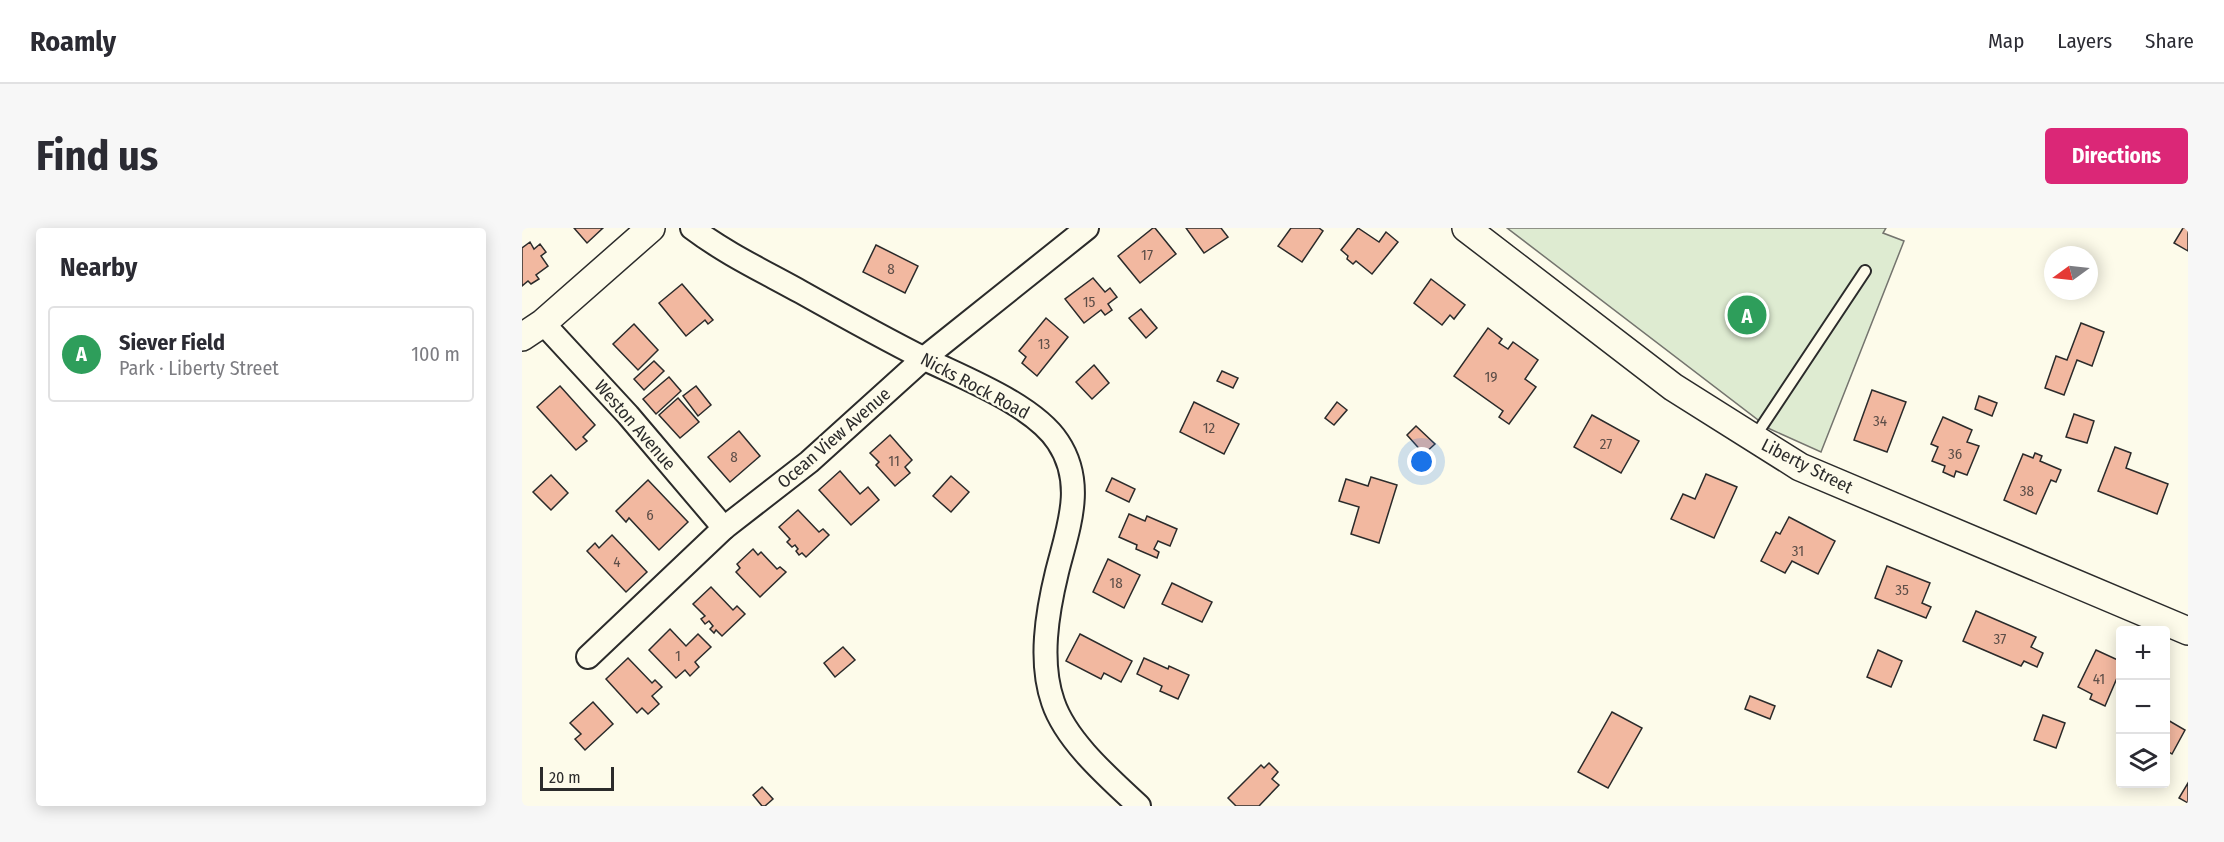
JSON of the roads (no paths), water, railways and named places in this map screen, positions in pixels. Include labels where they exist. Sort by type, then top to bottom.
[{"type":"street","points":[[533,330],[651,228]]},
{"type":"street","name":"Nicks Rock Road","points":[[692,228],[783,282],[923,359],[988,390],[1042,423],[1058,441],[1068,460],[1074,486],[1069,531],[1057,573],[1047,634],[1046,656],[1053,702],[1079,746],[1139,806]]},
{"type":"street","name":"Ocean View Avenue","points":[[588,657],[724,528],[809,462],[923,359],[1087,228]]},
{"type":"street","name":"Liberty Street","points":[[1466,228],[1673,387],[1800,467],[2188,631]]},
{"type":"street","name":"Weston Avenue","points":[[533,330],[628,415],[724,528]]},
{"type":"lane","points":[[1754,439],[1865,271]]},
{"type":"place","name":"Siever Field","points":[[1747,315]]}]
